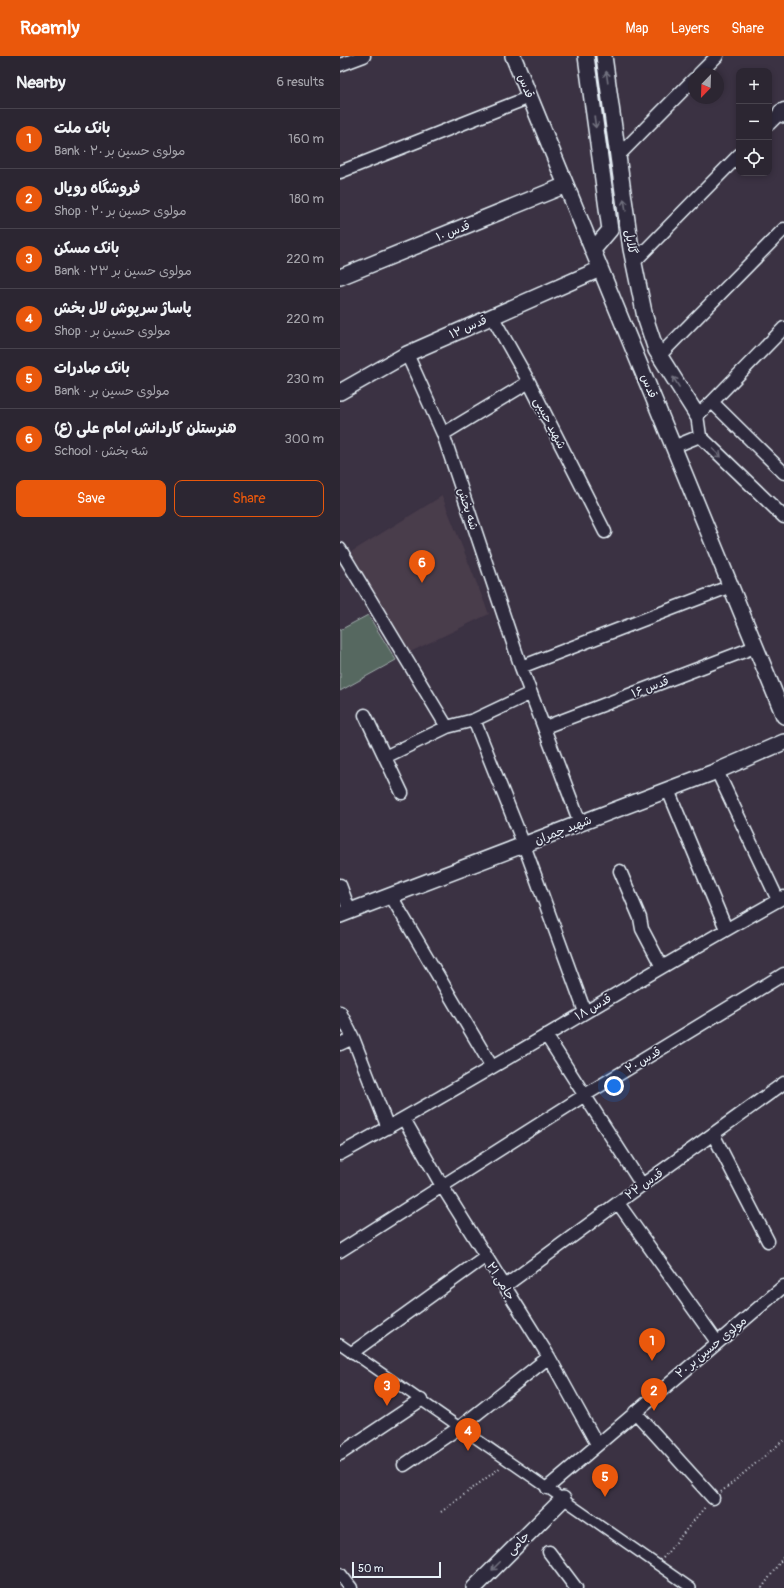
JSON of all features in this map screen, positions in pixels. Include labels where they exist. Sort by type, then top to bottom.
[{"type":"street","points":[[340,65],[364,56]]},
{"type":"street","name":"قدس","points":[[513,56],[784,716]]},
{"type":"street","name":"گلایل","points":[[586,56],[610,230],[593,250]]},
{"type":"street","name":"گلایل","points":[[605,56],[634,262],[646,317],[659,356],[697,415]]},
{"type":"street","points":[[705,68],[717,56]]},
{"type":"street","points":[[618,156],[688,85]]},
{"type":"street","points":[[340,172],[530,97]]},
{"type":"street","points":[[772,121],[783,112]]},
{"type":"street","points":[[634,262],[736,158]]},
{"type":"street","name":"قدس ۱۰","points":[[340,277],[566,186]]},
{"type":"street","points":[[659,356],[784,229]]},
{"type":"street","name":"قدس ۱۲","points":[[340,392],[407,354],[600,269]]},
{"type":"street","name":"شهید حبیبی","points":[[492,316],[529,382],[606,532]]},
{"type":"street","points":[[784,328],[712,402],[697,415],[700,436],[784,518]]},
{"type":"street","name":"شه بخش","points":[[407,354],[443,434],[521,667],[545,727],[580,823]]},
{"type":"street","points":[[443,434],[529,382]]},
{"type":"street","points":[[712,402],[784,473]]},
{"type":"street","points":[[673,446],[700,436]]},
{"type":"street","points":[[340,551],[447,728]]},
{"type":"street","points":[[521,667],[730,586]]},
{"type":"street","name":"قدس ۱۶","points":[[545,727],[756,646]]},
{"type":"street","points":[[385,757],[447,728],[474,720],[531,693]]},
{"type":"street","points":[[365,715],[402,793]]},
{"type":"street","points":[[474,720],[524,845],[585,1012]]},
{"type":"street","name":"شهید چمران","points":[[345,913],[717,771],[784,742]]},
{"type":"street","points":[[717,771],[781,898]]},
{"type":"street","points":[[668,790],[726,929]]},
{"type":"street","points":[[620,871],[640,918],[642,929],[662,967]]},
{"type":"street","points":[[340,885],[345,913]]},
{"type":"street","points":[[391,896],[492,1067]]},
{"type":"street","name":"قدس ۱۸","points":[[340,1154],[404,1119],[781,898]]},
{"type":"street","name":"قدس ۲۰","points":[[340,1251],[584,1095],[784,974]]},
{"type":"street","points":[[340,1013],[353,1038],[388,1128]]},
{"type":"street","points":[[546,1035],[642,1185]]},
{"type":"street","points":[[340,1044],[353,1038]]},
{"type":"street","name":"قدس ۲۲","points":[[505,1286],[784,1083]]},
{"type":"street","name":"جامی ۲۱","points":[[404,1119],[442,1186],[549,1357],[597,1444]]},
{"type":"street","points":[[714,1134],[768,1241]]},
{"type":"street","points":[[618,1203],[717,1342]]},
{"type":"street","points":[[353,1352],[486,1256]]},
{"type":"street","name":"مولوی حسین بر ۲۰","points":[[546,1488],[784,1286]]},
{"type":"street","points":[[340,1344],[691,1588]]},
{"type":"street","points":[[404,1465],[460,1428],[549,1357]]},
{"type":"street","points":[[340,1454],[421,1400]]},
{"type":"street","points":[[635,1412],[713,1498]]},
{"type":"street","name":"جامی","points":[[474,1588],[563,1499]]},
{"type":"street","points":[[548,1552],[576,1588]]},
{"type":"street","points":[[340,1574],[350,1588]]},
{"type":"path","points":[[441,1512],[508,1461]]},
{"type":"path","points":[[762,1588],[784,1556]]},
{"type":"shaded area","points":[[442,496],[489,614],[408,653],[351,552]]},
{"type":"green space","points":[[368,615],[396,660],[340,691],[340,630]]},
{"type":"place","name":"هنرستلن کاردانش امام علی (ع)","points":[[422,583]]},
{"type":"place","name":"بانک ملت","points":[[652,1361]]},
{"type":"place","name":"بانک مسکن","points":[[387,1406]]},
{"type":"place","name":"فروشگاه رویال","points":[[654,1411]]},
{"type":"place","name":"پاساژ سرپوش لال بخش","points":[[468,1451]]},
{"type":"place","name":"بانک صادرات","points":[[605,1497]]}]
